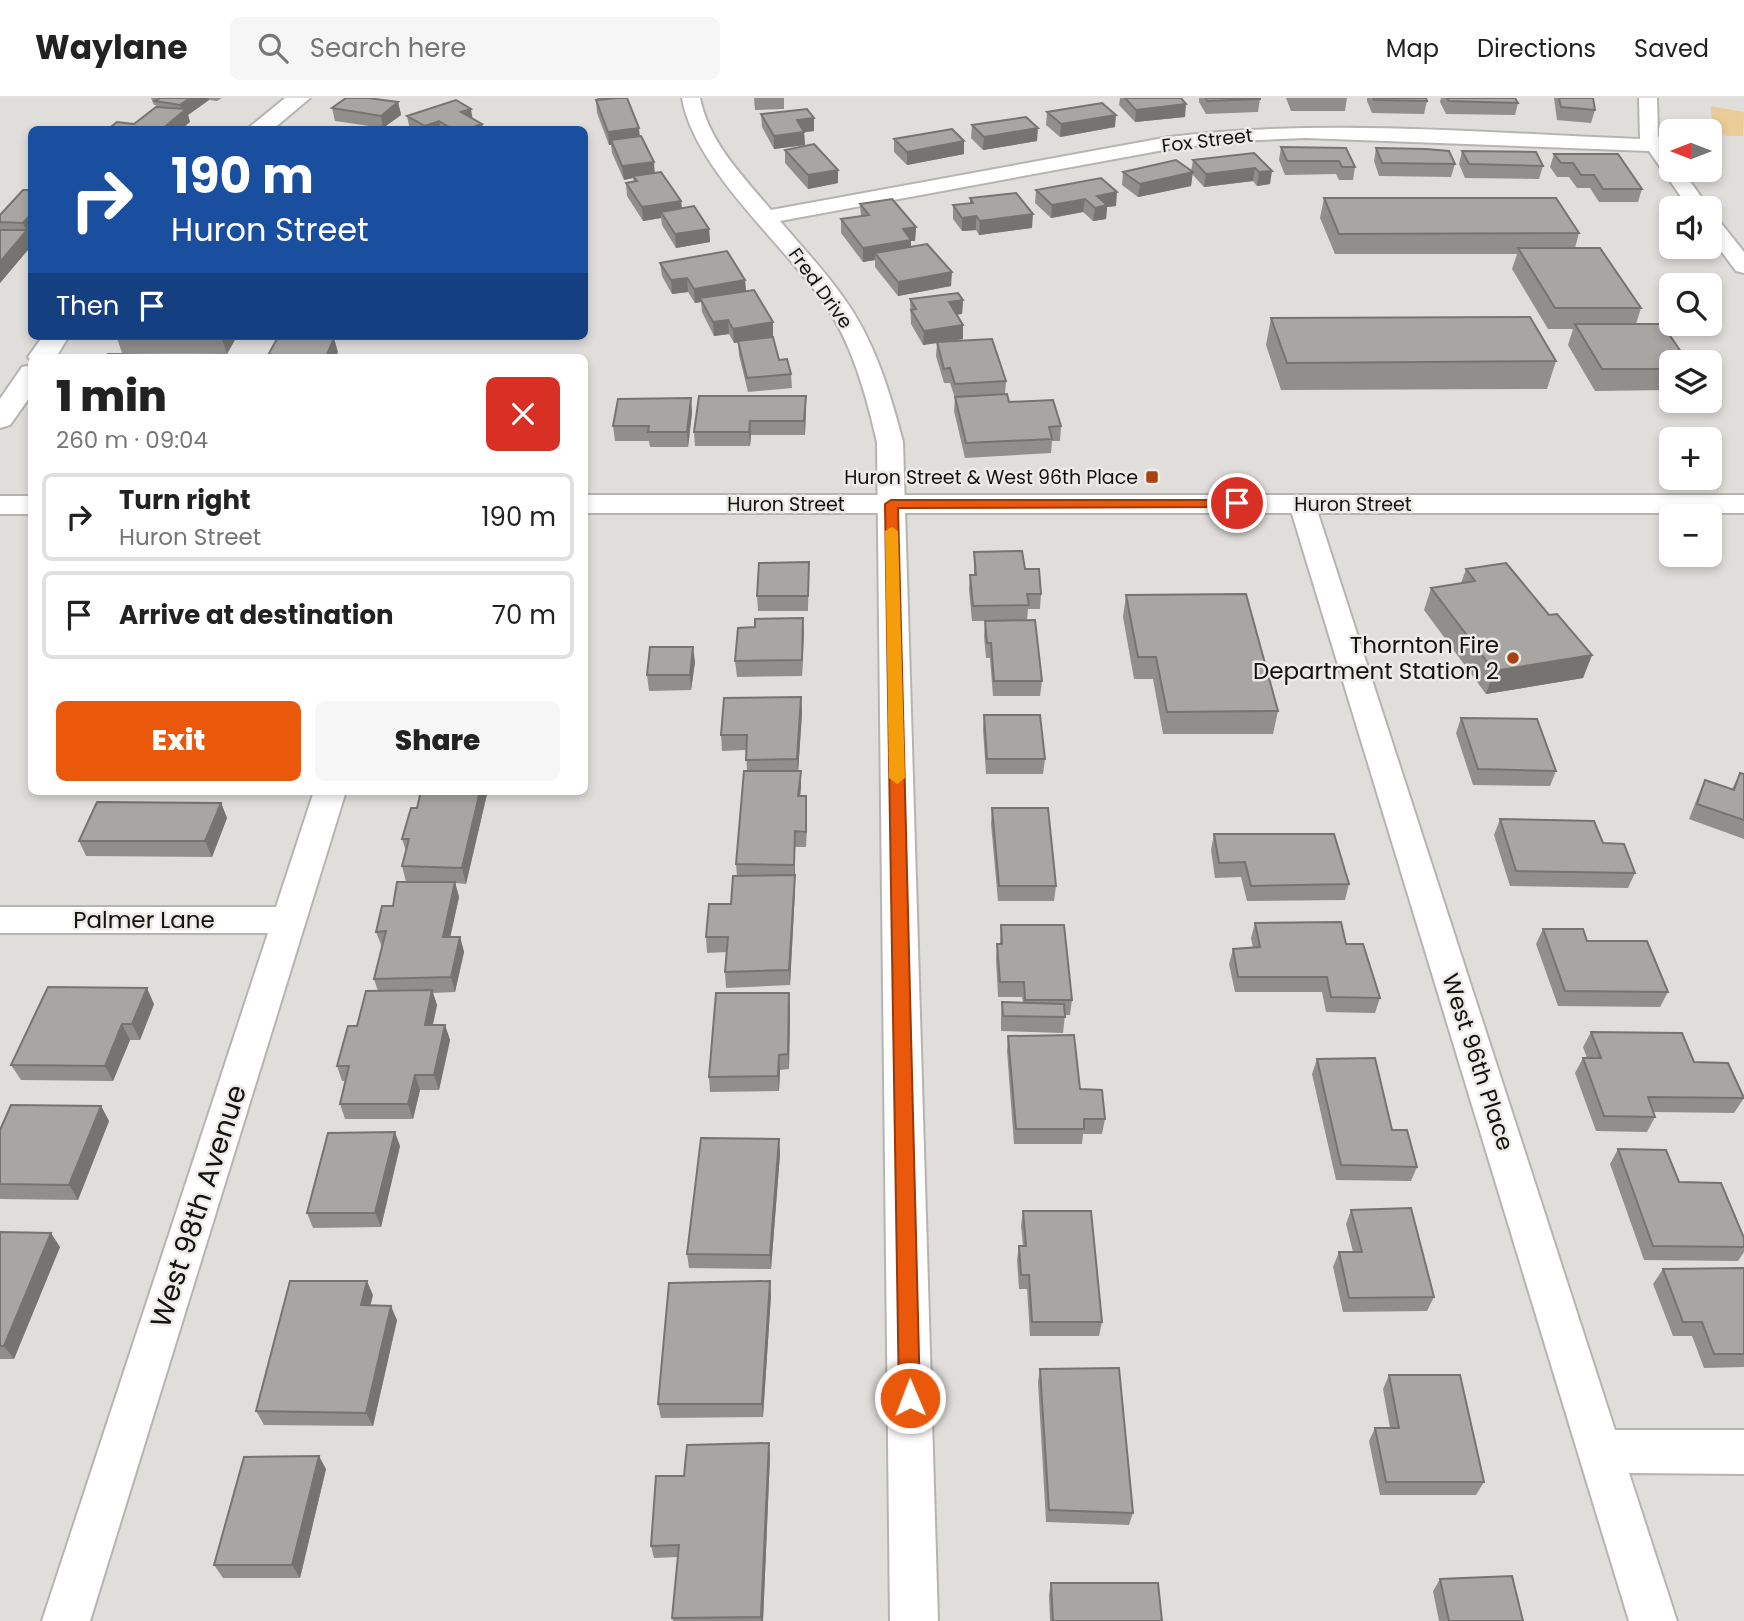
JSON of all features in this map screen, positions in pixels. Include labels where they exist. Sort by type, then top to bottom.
[{"type":"main road","points":[[262,126],[299,98]]},
{"type":"main road","points":[[0,419],[28,379]]},
{"type":"main road","name":"Huron Street","points":[[588,504],[1744,504]]},
{"type":"main road","points":[[0,505],[28,505]]},
{"type":"street","name":"Fred Drive","points":[[691,98],[694,114],[715,155],[834,300],[865,354],[890,442],[914,1621]]},
{"type":"street","points":[[1648,98],[1647,128],[1653,145],[1690,196]]},
{"type":"street","name":"Fox Street","points":[[768,217],[1169,143],[1235,135],[1355,134],[1653,145]]},
{"type":"street","points":[[1722,238],[1744,266]]},
{"type":"street","name":"West 96th Place","points":[[1302,504],[1653,1621]]},
{"type":"street","name":"West 98th Avenue","points":[[66,1621],[329,795]]},
{"type":"street","name":"Palmer Lane","points":[[0,920],[289,920]]},
{"type":"street","points":[[1601,1451],[1744,1452]]},
{"type":"shaded area","points":[[1711,106],[1744,112],[1743,136],[1722,134],[1722,119],[1712,119]]},
{"type":"building","points":[[160,98],[190,98],[180,105],[155,101]]},
{"type":"building","points":[[346,98],[398,102],[381,116],[332,108]]},
{"type":"building","points":[[627,98],[639,128],[608,132],[596,100]]},
{"type":"building","points":[[1125,98],[1181,98],[1186,104],[1136,110]]},
{"type":"building","points":[[1206,98],[1260,98],[1260,99],[1207,101]]},
{"type":"building","points":[[1373,98],[1426,98],[1427,101],[1374,100]]},
{"type":"building","points":[[1447,98],[1515,98],[1518,103],[1449,101]]},
{"type":"building","points":[[1559,98],[1593,98],[1595,110],[1561,107]]},
{"type":"building","points":[[456,100],[471,109],[461,112],[482,124],[447,126],[439,121],[425,126],[407,116]]},
{"type":"building","points":[[1102,103],[1116,115],[1061,124],[1047,112]]},
{"type":"building","points":[[156,107],[186,109],[166,126],[112,126],[117,122],[134,124]]},
{"type":"building","points":[[807,109],[814,118],[797,120],[804,132],[774,136],[761,114]]},
{"type":"building","points":[[1026,117],[1038,128],[984,137],[972,125]]},
{"type":"building","points":[[952,129],[964,141],[907,152],[894,139]]},
{"type":"building","points":[[641,136],[654,162],[622,166],[611,140]]},
{"type":"building","points":[[814,144],[838,170],[808,175],[785,150]]},
{"type":"building","points":[[1281,147],[1346,148],[1355,167],[1342,167],[1339,161],[1287,161]]},
{"type":"building","points":[[1376,148],[1449,151],[1455,164],[1382,163]]},
{"type":"building","points":[[1462,151],[1536,152],[1543,166],[1469,164]]},
{"type":"building","points":[[1254,153],[1272,171],[1259,172],[1255,168],[1206,174],[1193,160]]},
{"type":"building","points":[[1554,154],[1618,154],[1642,189],[1603,189],[1594,175],[1581,175],[1573,163],[1561,163]]},
{"type":"building","points":[[1176,160],[1193,172],[1140,184],[1123,172]]},
{"type":"building","points":[[661,172],[681,201],[642,207],[626,183],[637,181],[633,176]]},
{"type":"building","points":[[1101,178],[1117,192],[1097,196],[1107,205],[1095,208],[1085,199],[1052,205],[1036,190]]},
{"type":"building","points":[[23,190],[28,190],[28,217],[23,223],[0,222],[0,215]]},
{"type":"building","points":[[1016,193],[1033,214],[980,221],[976,216],[962,218],[953,205],[973,203],[970,198]]},
{"type":"building","points":[[1324,198],[1556,198],[1579,233],[1339,234]]},
{"type":"building","points":[[892,199],[916,227],[903,229],[911,240],[863,248],[841,219],[869,215],[860,204]]},
{"type":"building","points":[[694,206],[709,229],[675,234],[661,212]]},
{"type":"building","points":[[0,230],[27,230],[0,262]]},
{"type":"building","points":[[927,244],[952,272],[898,282],[875,253]]},
{"type":"building","points":[[1518,248],[1600,248],[1641,308],[1555,308]]},
{"type":"building","points":[[727,251],[745,280],[694,289],[687,278],[671,280],[660,263]]},
{"type":"building","points":[[754,290],[773,322],[733,329],[728,320],[713,322],[700,298]]},
{"type":"building","points":[[958,293],[963,300],[949,302],[963,325],[924,331],[911,310],[916,309],[910,299]]},
{"type":"building","points":[[1530,317],[1556,361],[1287,363],[1271,318]]},
{"type":"building","points":[[1575,324],[1659,324],[1659,336],[1670,336],[1680,350],[1659,350],[1659,369],[1602,369]]},
{"type":"building","points":[[773,337],[779,360],[787,359],[791,374],[747,378],[738,341]]},
{"type":"building","points":[[992,339],[1006,381],[955,384],[950,368],[944,369],[937,342]]},
{"type":"building","points":[[276,340],[333,340],[327,354],[269,354]]},
{"type":"building","points":[[1007,394],[1009,402],[1053,400],[1061,426],[1049,427],[1052,439],[966,443],[955,397]]},
{"type":"building","points":[[699,396],[806,396],[804,421],[750,421],[749,432],[694,432]]},
{"type":"building","points":[[691,398],[687,432],[648,432],[649,426],[613,426],[618,399]]},
{"type":"building","points":[[1022,551],[1025,569],[1039,569],[1041,594],[1027,594],[1029,605],[973,606],[970,575],[976,575],[974,552]]},
{"type":"building","points":[[809,562],[808,596],[757,596],[759,563]]},
{"type":"building","points":[[1506,563],[1549,615],[1557,614],[1592,655],[1494,671],[1431,588],[1475,581],[1466,569]]},
{"type":"building","points":[[1246,594],[1278,711],[1167,712],[1156,657],[1138,657],[1126,595]]},
{"type":"building","points":[[803,618],[802,660],[735,661],[738,628],[755,627],[755,619]]},
{"type":"building","points":[[1035,620],[1042,681],[994,681],[991,643],[987,643],[985,621]]},
{"type":"building","points":[[650,647],[693,647],[690,675],[647,675]]},
{"type":"building","points":[[801,697],[797,759],[746,760],[747,735],[721,735],[724,698]]},
{"type":"building","points":[[984,715],[1040,715],[1045,759],[987,759]]},
{"type":"building","points":[[1461,718],[1537,719],[1556,771],[1478,769]]},
{"type":"building","points":[[744,771],[801,771],[798,796],[806,796],[806,832],[795,831],[794,865],[736,864]]},
{"type":"building","points":[[1740,773],[1744,774],[1744,820],[1697,804],[1705,780],[1734,790]]},
{"type":"building","points":[[420,795],[479,795],[462,868],[402,866],[409,839],[402,839],[411,808],[417,808]]},
{"type":"building","points":[[97,802],[221,803],[205,841],[79,841]]},
{"type":"building","points":[[992,808],[1048,808],[1056,886],[999,886]]},
{"type":"building","points":[[1500,819],[1594,821],[1603,843],[1624,844],[1635,873],[1516,871]]},
{"type":"building","points":[[1214,834],[1334,834],[1349,884],[1251,886],[1245,862],[1219,863]]},
{"type":"building","points":[[795,875],[789,970],[725,972],[728,937],[706,937],[709,904],[731,904],[733,876]]},
{"type":"building","points":[[397,882],[455,882],[443,937],[460,937],[451,977],[374,979],[386,931],[376,932],[382,906],[393,906]]},
{"type":"building","points":[[1341,922],[1346,944],[1363,944],[1380,998],[1331,997],[1327,977],[1238,977],[1233,949],[1260,947],[1255,923]]},
{"type":"building","points":[[1001,925],[1064,925],[1072,1000],[1025,1000],[1024,982],[1000,982],[997,944],[1002,944]]},
{"type":"building","points":[[1543,929],[1583,929],[1587,941],[1647,941],[1668,992],[1565,991]]},
{"type":"building","points":[[48,987],[147,988],[132,1024],[122,1024],[105,1066],[11,1065]]},
{"type":"building","points":[[432,990],[425,1025],[445,1025],[434,1075],[415,1075],[408,1104],[340,1104],[349,1066],[337,1066],[348,1026],[357,1026],[366,991]]},
{"type":"building","points":[[716,993],[789,993],[788,1054],[779,1055],[778,1076],[709,1077]]},
{"type":"building","points":[[1002,1002],[1064,1004],[1065,1017],[1003,1016]]},
{"type":"building","points":[[1591,1032],[1682,1033],[1694,1062],[1728,1063],[1744,1098],[1648,1097],[1655,1117],[1604,1116],[1583,1058],[1601,1058]]},
{"type":"building","points":[[1074,1035],[1080,1089],[1102,1090],[1105,1119],[1084,1119],[1084,1129],[1016,1129],[1008,1036]]},
{"type":"building","points":[[1375,1058],[1392,1130],[1407,1130],[1417,1167],[1341,1165],[1317,1059]]},
{"type":"building","points":[[11,1105],[101,1106],[69,1185],[0,1184],[0,1130]]},
{"type":"building","points":[[395,1132],[375,1213],[307,1213],[328,1133]]},
{"type":"building","points":[[701,1138],[779,1139],[770,1255],[687,1254]]},
{"type":"building","points":[[1618,1149],[1666,1150],[1679,1182],[1721,1183],[1744,1238],[1744,1247],[1653,1246]]},
{"type":"building","points":[[1411,1208],[1434,1297],[1349,1298],[1339,1252],[1362,1252],[1351,1210]]},
{"type":"building","points":[[1023,1211],[1091,1211],[1102,1322],[1032,1322],[1029,1275],[1021,1275],[1019,1246],[1026,1246]]},
{"type":"building","points":[[0,1232],[51,1233],[4,1346],[0,1346]]},
{"type":"building","points":[[1744,1268],[1744,1354],[1714,1354],[1702,1322],[1683,1322],[1663,1269]]},
{"type":"building","points":[[290,1281],[367,1281],[361,1305],[391,1306],[366,1413],[256,1411]]},
{"type":"building","points":[[770,1281],[762,1404],[658,1404],[669,1283]]},
{"type":"building","points":[[1119,1368],[1133,1513],[1049,1510],[1040,1369]]},
{"type":"building","points":[[1389,1375],[1460,1375],[1484,1482],[1386,1482],[1375,1428],[1399,1428]]},
{"type":"building","points":[[769,1443],[761,1617],[672,1618],[679,1545],[651,1546],[656,1476],[684,1476],[687,1445]]},
{"type":"building","points":[[319,1456],[292,1565],[214,1565],[244,1457]]},
{"type":"building","points":[[1512,1576],[1523,1621],[1449,1621],[1440,1579]]},
{"type":"building","points":[[1051,1583],[1158,1583],[1162,1621],[1053,1621]]},
{"type":"slow traffic","points":[[892,531],[897,778]]},
{"type":"place","name":"Huron Street & West 96th Place","points":[[1152,477]]},
{"type":"place","name":"Thornton Fire Department Station 2","points":[[1513,658]]},
{"type":"route","points":[[910,1398],[891,504],[1237,503]]}]
